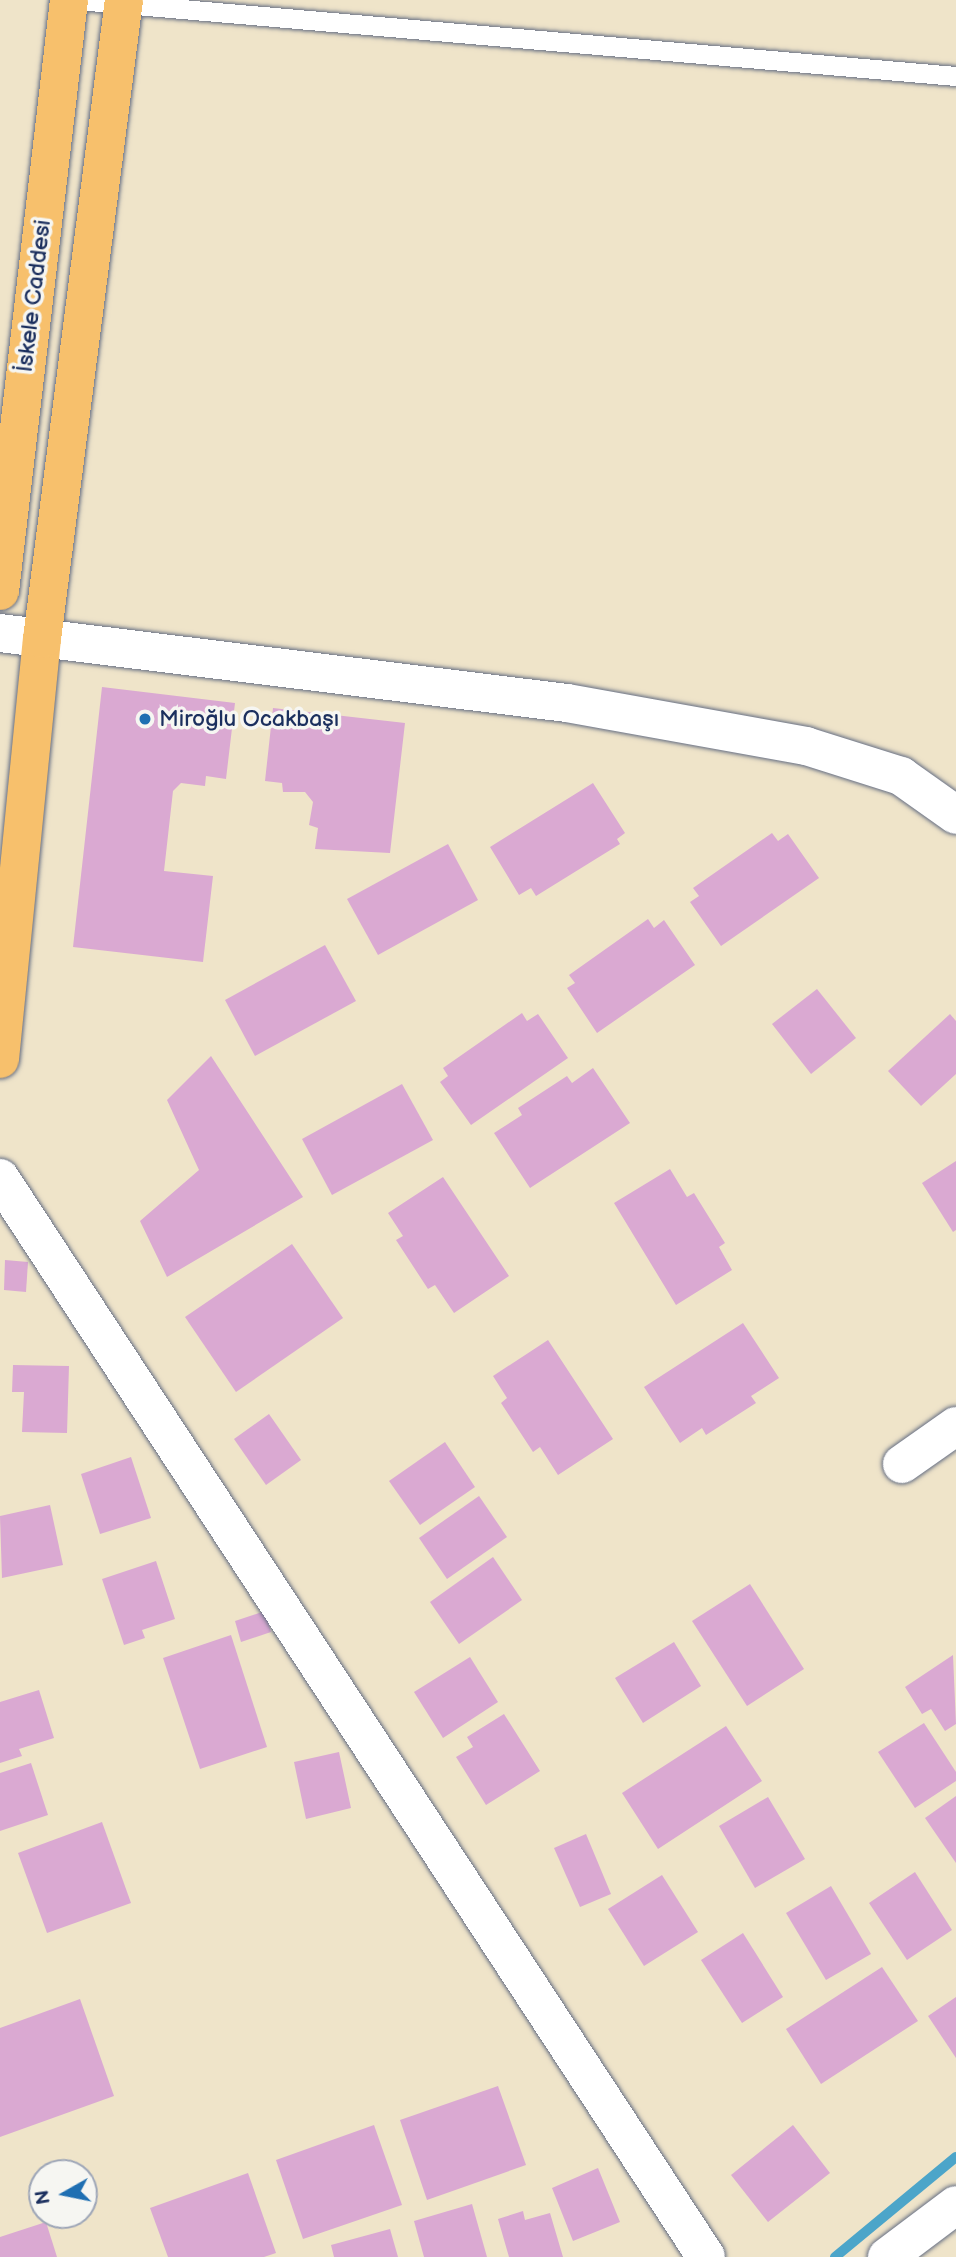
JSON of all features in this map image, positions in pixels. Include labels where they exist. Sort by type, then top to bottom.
[{"type":"main road","name":"İskele Caddesi","points":[[0,591],[69,0]]},
{"type":"main road","points":[[0,1059],[42,639],[123,2]]},
{"type":"street","points":[[0,633],[567,703],[806,746],[901,776],[956,815]]},
{"type":"street","points":[[0,1178],[706,2257]]},
{"type":"street","points":[[902,1464],[956,1426]]},
{"type":"street","points":[[887,2257],[956,2206]]},
{"type":"lane","points":[[78,0],[956,76]]},
{"type":"building","points":[[102,687],[235,703],[226,779],[206,776],[205,786],[181,783],[173,791],[164,871],[213,876],[203,962],[73,947]]},
{"type":"building","points":[[273,708],[405,723],[390,853],[315,849],[318,828],[309,825],[313,802],[305,792],[283,792],[282,783],[265,781]]},
{"type":"building","points":[[593,783],[625,833],[617,839],[620,844],[536,896],[531,888],[519,895],[490,847]]},
{"type":"building","points":[[772,833],[778,841],[788,834],[819,878],[721,946],[690,902],[699,896],[693,888]]},
{"type":"building","points":[[448,844],[478,900],[378,955],[347,899]]},
{"type":"building","points":[[648,919],[654,928],[664,920],[695,965],[597,1033],[567,988],[575,983],[569,975]]},
{"type":"building","points":[[325,945],[356,1001],[255,1056],[225,1000]]},
{"type":"building","points":[[817,989],[856,1038],[811,1074],[772,1024]]},
{"type":"building","points":[[522,1013],[527,1021],[538,1014],[568,1058],[471,1125],[440,1082],[448,1076],[443,1068]]},
{"type":"building","points":[[950,1014],[956,1021],[956,1074],[921,1106],[888,1071]]},
{"type":"building","points":[[211,1056],[303,1197],[167,1277],[140,1221],[199,1170],[167,1100]]},
{"type":"building","points":[[593,1068],[630,1123],[530,1188],[494,1133],[522,1115],[518,1108],[567,1076],[572,1083]]},
{"type":"building","points":[[402,1084],[433,1140],[332,1195],[302,1139]]},
{"type":"building","points":[[956,1161],[956,1230],[953,1232],[922,1183]]},
{"type":"building","points":[[670,1169],[687,1197],[694,1193],[725,1243],[719,1247],[732,1270],[676,1305],[614,1203]]},
{"type":"building","points":[[443,1177],[509,1276],[454,1313],[435,1285],[428,1289],[396,1240],[403,1236],[388,1213]]},
{"type":"building","points":[[292,1244],[343,1318],[236,1392],[185,1317]]},
{"type":"building","points":[[5,1260],[28,1262],[26,1292],[4,1290]]},
{"type":"building","points":[[743,1323],[779,1378],[751,1396],[756,1403],[706,1435],[702,1428],[680,1443],[644,1387]]},
{"type":"building","points":[[548,1340],[613,1439],[558,1475],[540,1447],[533,1452],[501,1403],[507,1398],[493,1376]]},
{"type":"building","points":[[13,1365],[69,1366],[67,1433],[22,1432],[24,1392],[12,1392]]},
{"type":"building","points":[[269,1414],[301,1460],[266,1485],[234,1439]]},
{"type":"building","points":[[445,1442],[475,1487],[420,1525],[389,1481]]},
{"type":"building","points":[[131,1457],[151,1518],[100,1534],[81,1474]]},
{"type":"building","points":[[479,1496],[507,1537],[447,1579],[419,1538]]},
{"type":"building","points":[[50,1505],[63,1565],[2,1578],[0,1516]]},
{"type":"building","points":[[493,1557],[522,1600],[459,1644],[430,1602]]},
{"type":"building","points":[[156,1561],[175,1619],[142,1630],[145,1638],[124,1645],[102,1579]]},
{"type":"building","points":[[750,1584],[804,1669],[747,1706],[692,1621]]},
{"type":"building","points":[[265,1611],[271,1632],[241,1642],[235,1621]]},
{"type":"building","points":[[231,1635],[267,1747],[200,1769],[163,1658]]},
{"type":"building","points":[[674,1642],[701,1686],[643,1723],[615,1678]]},
{"type":"building","points":[[953,1655],[956,1724],[945,1731],[931,1709],[922,1714],[905,1687]]},
{"type":"building","points":[[470,1657],[498,1702],[443,1738],[414,1692]]},
{"type":"building","points":[[39,1690],[54,1738],[19,1749],[22,1756],[0,1763],[0,1702]]},
{"type":"building","points":[[504,1714],[540,1771],[486,1805],[456,1757],[473,1747],[467,1737]]},
{"type":"building","points":[[924,1723],[956,1772],[956,1781],[915,1808],[878,1752]]},
{"type":"building","points":[[726,1726],[762,1781],[658,1849],[622,1793]]},
{"type":"building","points":[[339,1752],[351,1808],[306,1819],[294,1762]]},
{"type":"building","points":[[31,1763],[48,1815],[0,1831],[0,1773]]},
{"type":"building","points":[[956,1796],[956,1863],[925,1818]]},
{"type":"building","points":[[768,1797],[805,1859],[755,1888],[719,1826]]},
{"type":"building","points":[[102,1822],[131,1903],[47,1933],[18,1853]]},
{"type":"building","points":[[586,1834],[611,1894],[580,1907],[554,1848]]},
{"type":"building","points":[[915,1872],[952,1930],[907,1960],[869,1903]]},
{"type":"building","points":[[662,1875],[698,1932],[644,1966],[608,1909]]},
{"type":"building","points":[[831,1886],[871,1954],[826,1980],[786,1913]]},
{"type":"building","points":[[743,1933],[783,1997],[742,2023],[701,1960]]},
{"type":"building","points":[[882,1967],[918,2021],[821,2084],[786,2029]]},
{"type":"building","points":[[956,1997],[956,2058],[928,2016]]},
{"type":"building","points":[[80,1999],[114,2096],[0,2137],[0,2028]]},
{"type":"building","points":[[498,2086],[526,2165],[427,2200],[400,2120]]},
{"type":"building","points":[[374,2125],[402,2205],[303,2239],[276,2160]]},
{"type":"building","points":[[793,2125],[830,2173],[768,2222],[731,2175]]},
{"type":"building","points":[[598,2168],[620,2222],[573,2241],[552,2188]]},
{"type":"building","points":[[248,2173],[276,2253],[264,2257],[168,2257],[150,2208]]},
{"type":"building","points":[[472,2204],[487,2257],[424,2257],[414,2221]]},
{"type":"building","points":[[523,2211],[525,2220],[550,2213],[563,2257],[509,2257],[498,2219]]},
{"type":"building","points":[[28,2228],[48,2229],[57,2257],[0,2257],[0,2237]]},
{"type":"building","points":[[390,2229],[398,2257],[334,2257],[331,2245]]},
{"type":"waterway","points":[[835,2257],[956,2157]]},
{"type":"place","name":"Miroğlu Ocakbaşı","points":[[145,719]]}]
